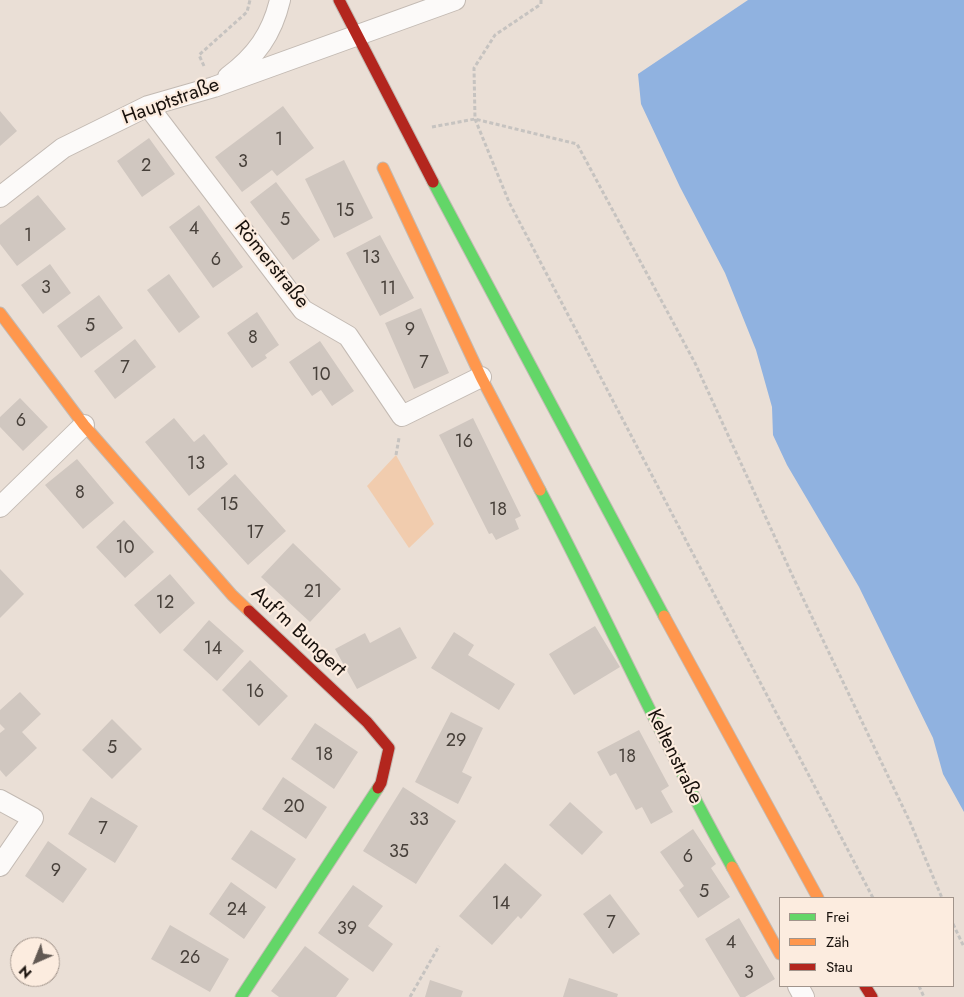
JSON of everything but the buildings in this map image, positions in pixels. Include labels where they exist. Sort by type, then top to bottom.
[{"type":"street","points":[[214,87],[243,66],[261,46],[275,20],[280,0]]},
{"type":"street","points":[[339,0],[616,528],[817,897]]},
{"type":"street","name":"Hauptstraße","points":[[0,197],[63,148],[148,106],[214,87],[455,0]]},
{"type":"street","name":"Römerstraße","points":[[148,106],[303,310],[348,336],[402,416],[481,377]]},
{"type":"street","points":[[382,168],[481,377]]},
{"type":"street","name":"Auf'm Bungert","points":[[0,313],[84,425],[232,595],[367,722],[389,748],[381,783],[241,997]]},
{"type":"street","name":"Keltenstraße","points":[[481,377],[575,556],[700,810],[779,952]]},
{"type":"street","points":[[0,507],[84,425]]},
{"type":"street","points":[[0,800],[33,818],[0,866]]},
{"type":"path","points":[[214,87],[199,55],[247,12],[250,0]]},
{"type":"path","points":[[541,0],[541,4],[495,35],[474,68],[475,119],[509,202],[872,897]]},
{"type":"path","points":[[475,119],[577,144],[695,363],[800,592],[910,822],[942,897]]},
{"type":"path","points":[[954,926],[964,947]]},
{"type":"path","points":[[410,997],[438,946]]},
{"type":"shaded area","points":[[396,455],[434,524],[409,548],[367,486]]},
{"type":"water","points":[[748,0],[964,0],[964,812],[943,774],[933,738],[859,587],[787,465],[773,435],[772,407],[756,350],[725,273],[680,187],[641,104],[638,74]]},
{"type":"traffic: fast","points":[[433,182],[664,616]]},
{"type":"traffic: fast","points":[[540,490],[658,727],[732,867]]},
{"type":"traffic: fast","points":[[241,997],[378,788]]},
{"type":"traffic: slow","points":[[383,168],[481,377],[540,490]]},
{"type":"traffic: slow","points":[[0,313],[84,425],[232,595],[249,611]]},
{"type":"traffic: slow","points":[[664,616],[817,897]]},
{"type":"traffic: slow","points":[[732,867],[779,952]]},
{"type":"traffic: jam","points":[[339,0],[433,182]]},
{"type":"traffic: jam","points":[[249,611],[367,722],[389,748],[381,783],[378,788]]},
{"type":"traffic: jam","points":[[866,987],[872,997]]}]
